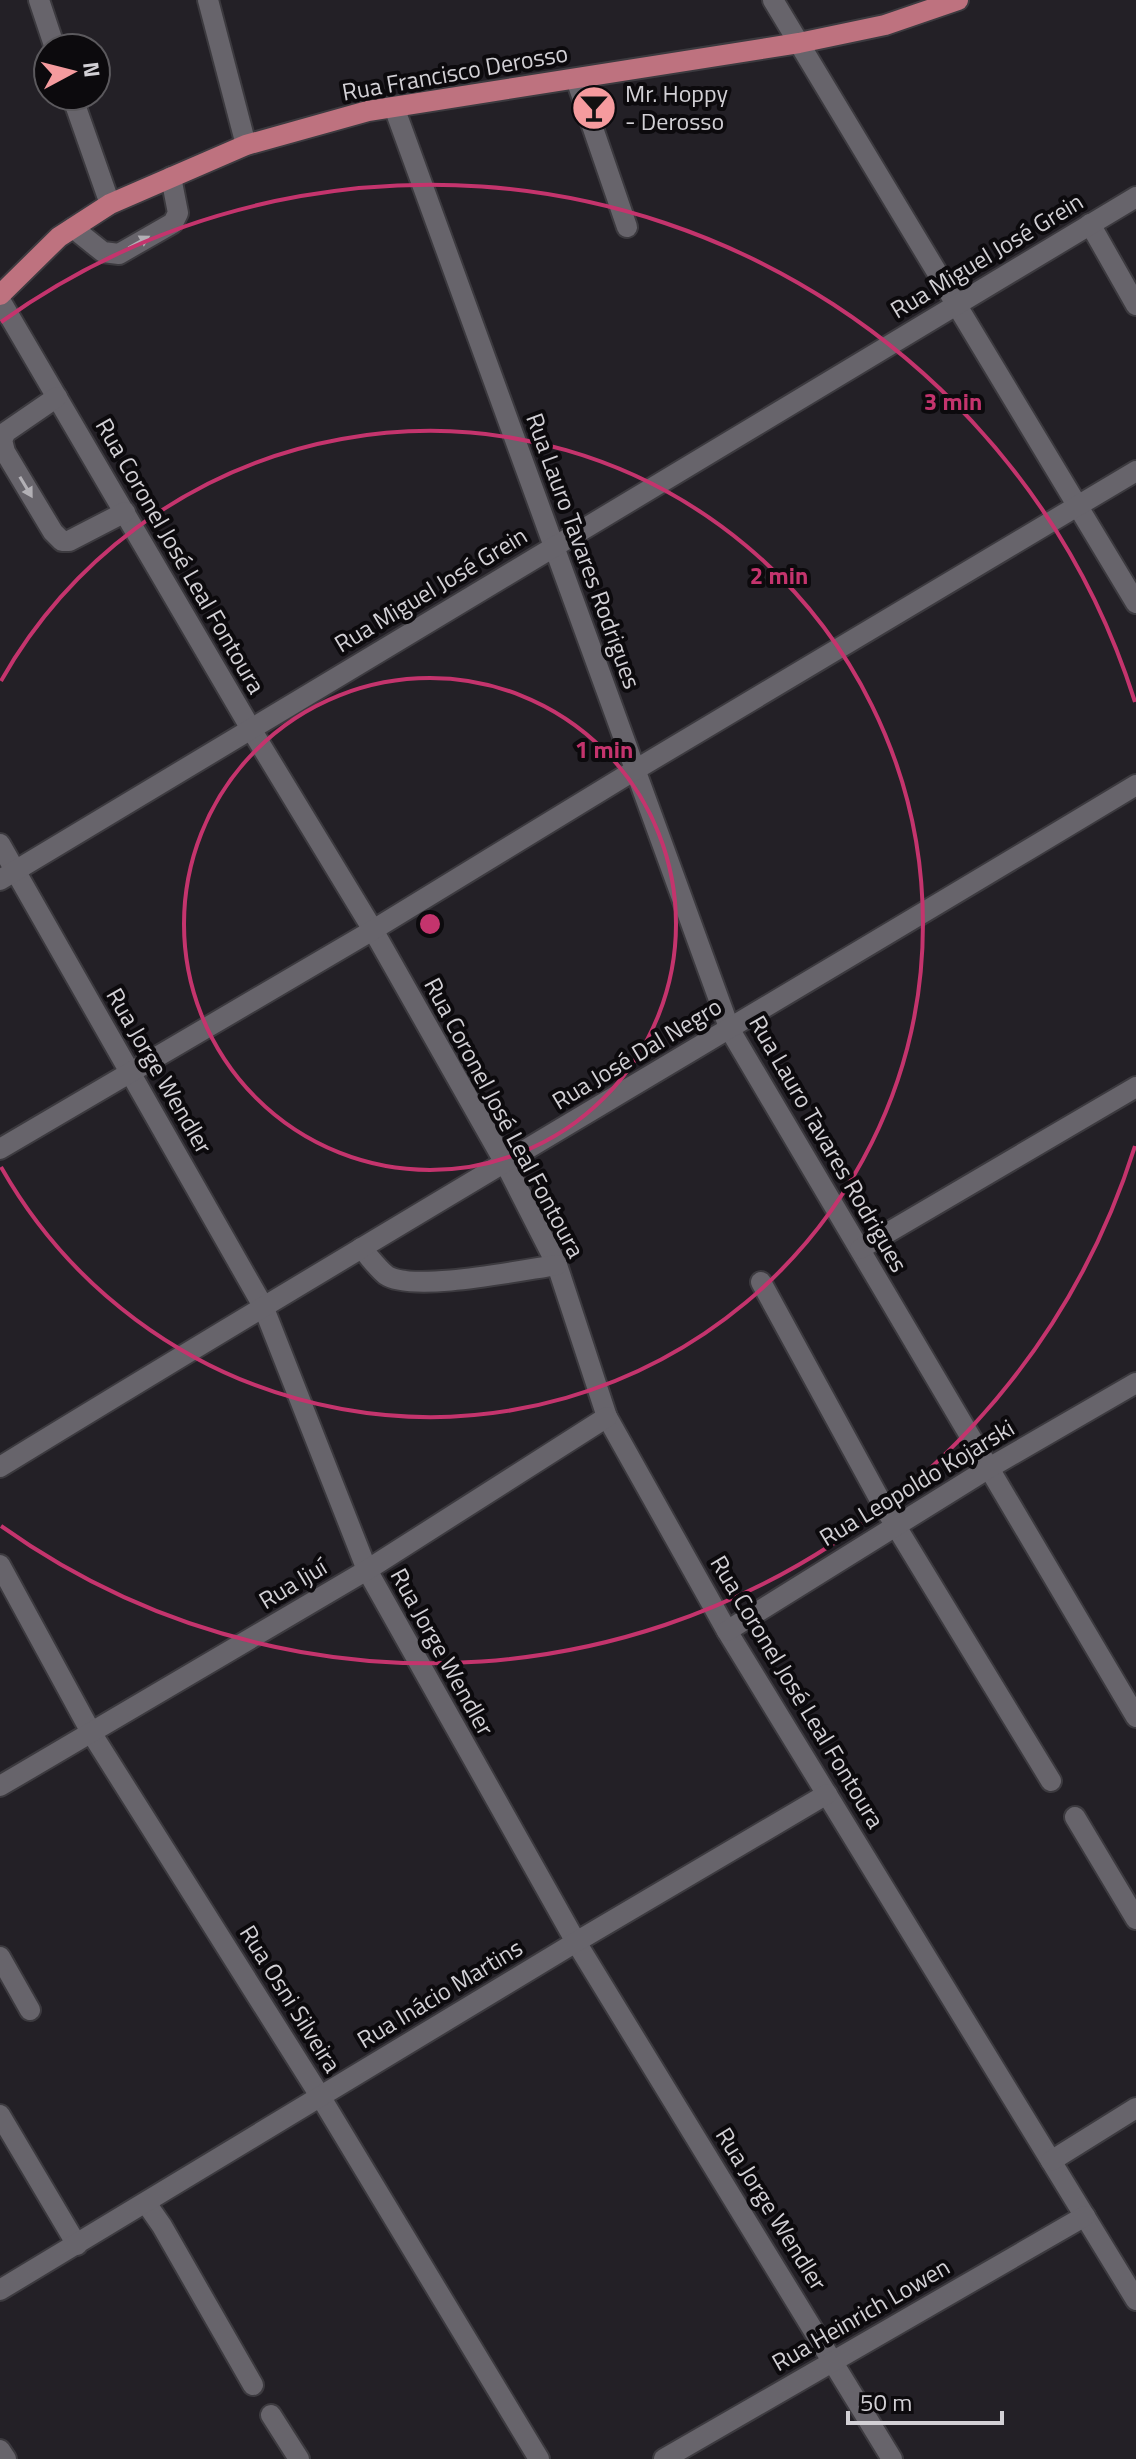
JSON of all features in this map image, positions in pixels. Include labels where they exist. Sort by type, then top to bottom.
[{"type":"main road","name":"Rua Francisco Derosso","points":[[0,297],[59,237],[110,204],[246,145],[368,111],[799,43],[885,25],[958,0]]},
{"type":"street","points":[[39,0],[50,32]]},
{"type":"street","points":[[208,0],[246,145]]},
{"type":"street","points":[[773,0],[1136,603]]},
{"type":"street","points":[[576,79],[627,227]]},
{"type":"street","name":"Rua Lauro Tavares Rodrigues","points":[[394,107],[730,1030],[1136,1717]]},
{"type":"street","points":[[78,112],[110,204]]},
{"type":"street","points":[[73,228],[103,252],[119,254],[173,223],[178,213],[171,177]]},
{"type":"street","name":"Rua Miguel José Grein","points":[[8,875],[1136,197]]},
{"type":"street","points":[[1090,224],[1136,305]]},
{"type":"street","name":"Rua Coronel José Leal Fontoura","points":[[0,297],[251,729],[373,930],[505,1163],[557,1265],[607,1417],[727,1631],[1136,2300]]},
{"type":"street","points":[[57,397],[6,432],[1,440],[5,452],[53,532],[62,541],[69,541],[125,512]]},
{"type":"street","points":[[0,1149],[373,930],[1136,471]]},
{"type":"street","name":"Rua José Dal Negro","points":[[0,1467],[263,1306],[1136,785]]},
{"type":"street","name":"Rua Jorge Wendler","points":[[0,844],[8,875],[130,1071],[263,1306],[367,1570],[576,1942],[892,2459]]},
{"type":"street","points":[[860,1249],[1136,1087]]},
{"type":"street","points":[[361,1248],[387,1276],[406,1282],[440,1281],[557,1265]]},
{"type":"street","points":[[761,1282],[880,1500],[1051,1781]]},
{"type":"street","name":"Rua Leopoldo Kojarski","points":[[727,1631],[989,1468],[1136,1383]]},
{"type":"street","name":"Rua Ijuí","points":[[0,1786],[367,1570],[607,1417]]},
{"type":"street","name":"Rua Osni Silveira","points":[[0,1565],[92,1734],[320,2096],[539,2459]]},
{"type":"street","name":"Rua Inácio Martins","points":[[0,2290],[827,1794]]},
{"type":"street","points":[[1075,1817],[1136,1919]]},
{"type":"street","points":[[0,1957],[30,2010]]},
{"type":"street","points":[[1051,2161],[1136,2108]]},
{"type":"street","points":[[0,2115],[77,2245]]},
{"type":"street","points":[[146,2203],[253,2385]]},
{"type":"street","name":"Rua Heinrich Lowen","points":[[664,2459],[1085,2216]]},
{"type":"street","points":[[271,2415],[299,2459]]},
{"type":"street","points":[[0,2450],[6,2459]]},
{"type":"place","name":"Mr. Hoppy - Derosso","points":[[594,108]]}]
